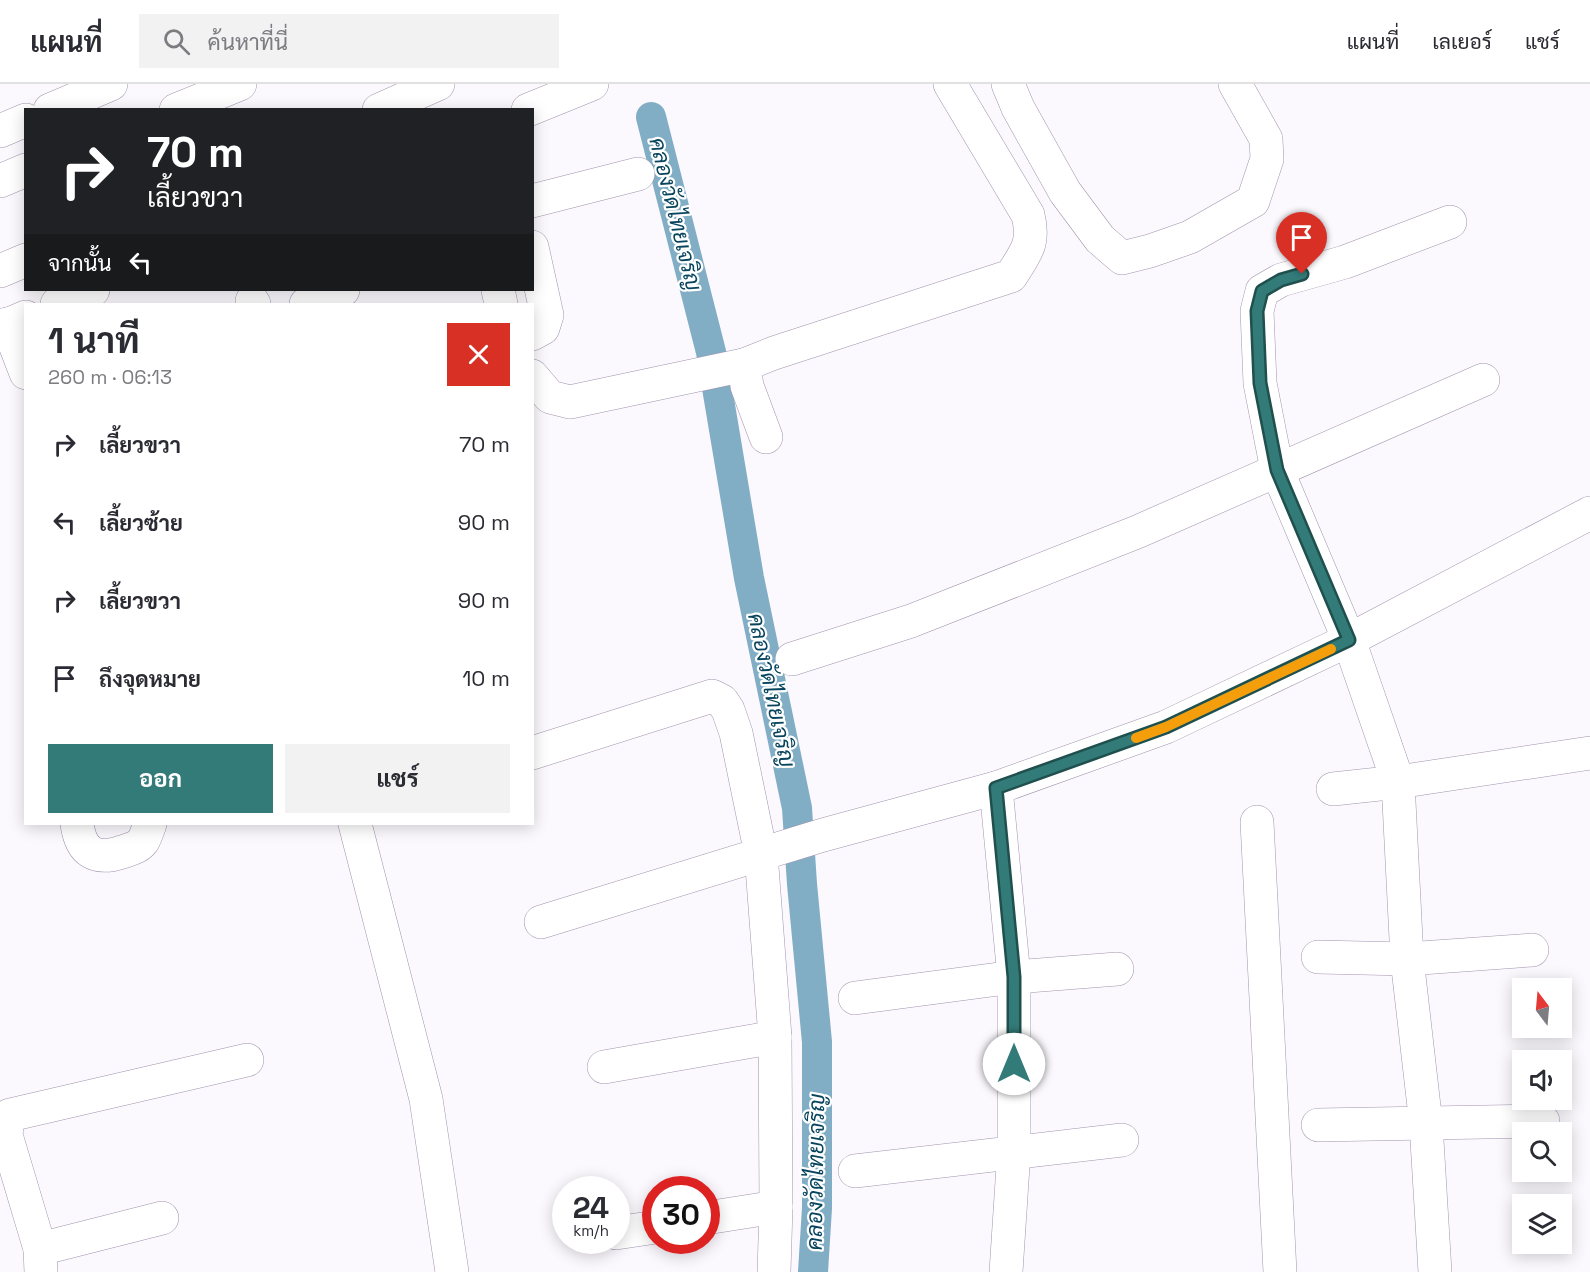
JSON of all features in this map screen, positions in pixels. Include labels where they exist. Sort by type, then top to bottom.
[{"type":"street","points":[[181,108],[240,84]]},
{"type":"street","points":[[384,108],[438,84]]},
{"type":"street","points":[[533,108],[592,84]]},
{"type":"street","points":[[534,378],[550,397],[570,402],[736,367],[1011,276],[1031,241],[1028,215],[950,84]]},
{"type":"street","points":[[1008,84],[1018,108],[1065,192],[1100,239],[1122,258],[1190,237],[1253,201],[1268,159],[1266,139],[1235,84]]},
{"type":"street","points":[[54,108],[100,86]]},
{"type":"street","points":[[0,130],[24,121]]},
{"type":"street","points":[[0,181],[24,171]]},
{"type":"street","points":[[534,200],[638,174]]},
{"type":"street","points":[[1435,1272],[1426,1124],[1407,959],[1398,782],[1349,640],[1277,470],[1260,383],[1257,311],[1262,291],[1281,280],[1345,262],[1450,222]]},
{"type":"street","points":[[534,256],[547,315],[543,328],[534,333]]},
{"type":"street","points":[[0,271],[24,261]]},
{"type":"street","points":[[309,303],[341,291]]},
{"type":"street","points":[[11,323],[24,366]]},
{"type":"street","points":[[736,367],[747,386],[766,437]]},
{"type":"street","points":[[792,660],[911,621],[1137,532],[1483,380]]},
{"type":"street","points":[[541,922],[823,835],[996,788],[1166,727],[1349,640],[1590,513]]},
{"type":"street","points":[[534,752],[712,696],[722,701],[728,710],[770,852],[775,1037],[774,1272]]},
{"type":"street","points":[[1333,789],[1398,782],[1590,753]]},
{"type":"street","points":[[996,788],[1014,977],[1014,1151],[1006,1272]]},
{"type":"street","points":[[1257,822],[1280,1272]]},
{"type":"street","points":[[77,825],[81,842],[98,856],[112,855],[135,847],[143,840],[150,825]]},
{"type":"street","points":[[355,825],[426,1099],[452,1272]]},
{"type":"street","points":[[1318,957],[1407,959],[1532,950]]},
{"type":"street","points":[[855,998],[1014,977],[1117,969]]},
{"type":"street","points":[[603,1067],[775,1037]]},
{"type":"street","points":[[162,1218],[41,1260],[6,1136],[10,1115],[247,1060]]},
{"type":"street","points":[[1318,1125],[1543,1121]]},
{"type":"street","points":[[855,1172],[1014,1151],[1122,1140]]},
{"type":"street","points":[[720,1216],[776,1207]]},
{"type":"waterway","name":"คลองวัดไทยเจริญ","points":[[651,117],[711,352],[749,578],[797,808],[817,1042],[817,1208],[813,1272]]},
{"type":"slow traffic","points":[[1136,738],[1166,727],[1331,649]]},
{"type":"route","points":[[1014,1064],[1014,977],[996,788],[1166,727],[1349,640],[1277,470],[1260,383],[1257,311],[1262,291],[1281,280],[1302,274]]}]
